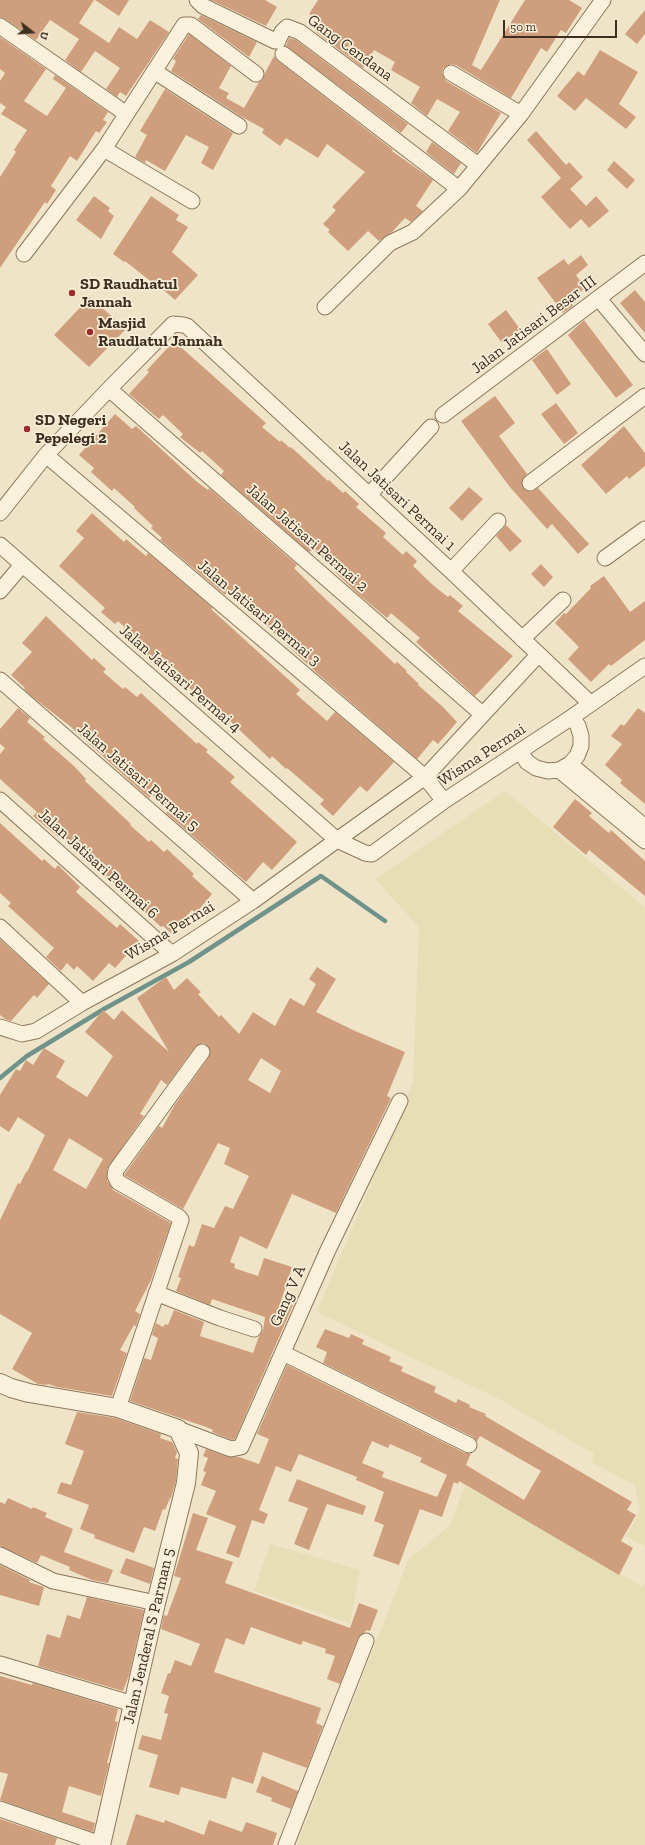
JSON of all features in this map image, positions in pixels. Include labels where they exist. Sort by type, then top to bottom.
[{"type":"street","name":"Gang Cendana","points":[[197,0],[203,6],[275,41],[278,41],[282,32],[287,27],[300,32],[478,165]]},
{"type":"street","points":[[325,307],[390,243],[413,232],[459,189],[521,114],[602,0]]},
{"type":"street","points":[[24,254],[104,149],[125,113],[181,28],[187,24],[190,25],[256,74]]},
{"type":"street","points":[[0,26],[125,113]]},
{"type":"street","points":[[283,54],[459,189]]},
{"type":"street","points":[[154,71],[239,126]]},
{"type":"street","points":[[451,73],[521,114]]},
{"type":"street","points":[[104,149],[192,201]]},
{"type":"street","name":"Jalan Jatisari Besar III","points":[[443,415],[645,263]]},
{"type":"street","points":[[599,299],[645,354]]},
{"type":"street","name":"Jalan Jatisari Permai 1","points":[[109,389],[173,324],[187,326],[451,571],[591,704]]},
{"type":"street","points":[[0,513],[46,456],[109,389]]},
{"type":"street","name":"Jalan Jatisari Permai 2","points":[[109,389],[482,714]]},
{"type":"street","points":[[530,483],[645,396]]},
{"type":"street","points":[[369,495],[431,427]]},
{"type":"street","name":"Jalan Jatisari Permai 3","points":[[46,456],[425,777],[444,802]]},
{"type":"street","points":[[451,571],[498,521]]},
{"type":"street","points":[[606,558],[645,529]]},
{"type":"street","name":"Jalan Jatisari Permai 4","points":[[0,545],[337,840]]},
{"type":"street","points":[[0,591],[22,565]]},
{"type":"street","points":[[522,639],[563,600]]},
{"type":"street","name":"Wisma Permai","points":[[6,1029],[22,1034],[36,1031],[82,1003],[172,954],[252,901],[425,777],[538,655]]},
{"type":"street","name":"Wisma Permai","points":[[337,840],[365,854],[372,854],[444,802],[572,717],[645,666]]},
{"type":"street","name":"Jalan Jatisari Permai 5","points":[[0,680],[252,901]]},
{"type":"street","points":[[520,751],[527,762],[536,768],[548,771],[565,767],[577,756],[581,746],[581,736],[578,726],[572,717]]},
{"type":"street","points":[[565,767],[645,826]]},
{"type":"street","points":[[565,767],[645,841]]},
{"type":"street","name":"Jalan Jatisari Permai 6","points":[[0,800],[172,954]]},
{"type":"street","points":[[0,927],[82,1003]]},
{"type":"street","points":[[118,1408],[181,1219],[118,1182],[115,1176],[116,1170],[202,1052]]},
{"type":"street","name":"Gang V A","points":[[178,1429],[231,1449],[242,1447],[328,1250],[400,1101]]},
{"type":"street","points":[[156,1293],[254,1330]]},
{"type":"street","points":[[283,1353],[469,1445]]},
{"type":"street","points":[[0,1382],[11,1388],[29,1393],[118,1408],[178,1429]]},
{"type":"street","name":"Jalan Jenderal S Parman 5","points":[[101,1845],[156,1604],[186,1483],[189,1453],[178,1429]]},
{"type":"street","points":[[0,1554],[53,1581],[156,1604]]},
{"type":"street","points":[[286,1845],[366,1641]]},
{"type":"street","points":[[0,1664],[133,1704]]},
{"type":"street","points":[[0,1810],[101,1845]]},
{"type":"shaded area","points":[[505,791],[645,907],[645,1546],[626,1536],[640,1511],[635,1485],[591,1462],[594,1454],[501,1400],[317,1312],[413,1083],[419,927],[375,879]]},
{"type":"shaded area","points":[[465,1486],[643,1587],[645,1583],[645,1845],[297,1845],[408,1560],[449,1526]]},
{"type":"shaded area","points":[[270,1544],[360,1570],[350,1623],[254,1591]]},
{"type":"building","points":[[0,0],[94,0],[79,23],[109,43],[119,27],[137,39],[150,20],[169,32],[126,96],[120,92],[117,97],[106,89],[120,68],[95,51],[81,72],[65,60],[79,39],[50,20],[36,40],[0,17]]},
{"type":"building","points":[[95,0],[129,0],[119,16]]},
{"type":"building","points":[[211,0],[265,0],[277,7],[266,26]]},
{"type":"building","points":[[318,0],[500,0],[472,65],[481,70],[525,0],[569,0],[582,8],[566,33],[561,30],[547,52],[541,48],[511,98],[456,65],[451,64],[443,68],[442,73],[446,81],[501,113],[477,153],[448,131],[460,112],[437,99],[427,116],[411,103],[420,87],[391,70],[395,62],[374,50],[363,68],[316,32],[322,22],[309,14]]},
{"type":"building","points":[[645,10],[645,34],[637,44],[625,34]]},
{"type":"building","points":[[201,15],[257,42],[249,57],[198,19]]},
{"type":"building","points":[[189,34],[231,66],[219,88],[229,93],[226,98],[244,108],[259,82],[263,79],[274,56],[278,61],[393,150],[392,151],[433,180],[416,206],[423,211],[411,222],[405,218],[392,232],[379,241],[368,231],[348,251],[328,232],[330,230],[323,224],[336,210],[332,207],[365,172],[327,144],[318,158],[286,138],[280,146],[262,133],[264,129],[242,117],[171,71],[176,61],[173,59]]},
{"type":"building","points":[[0,37],[46,69],[24,101],[47,116],[66,88],[53,79],[55,75],[108,112],[103,120],[107,122],[99,133],[96,131],[77,161],[70,156],[51,186],[56,190],[47,204],[45,202],[0,268],[0,177],[16,152],[14,150],[27,130],[1,114],[6,107],[0,103],[0,81],[5,73],[0,69]]},
{"type":"building","points":[[289,38],[296,40],[408,124],[401,133],[286,46]]},
{"type":"building","points":[[600,50],[638,72],[619,104],[636,117],[626,129],[586,98],[575,111],[557,96],[578,71],[584,76]]},
{"type":"building","points":[[165,89],[233,133],[213,170],[201,163],[209,147],[186,135],[165,171],[146,160],[145,163],[135,157],[147,135],[140,131]]},
{"type":"building","points":[[536,131],[566,165],[569,162],[583,177],[570,189],[586,206],[596,196],[609,211],[589,228],[581,219],[570,229],[541,197],[561,178],[527,140]]},
{"type":"building","points":[[432,142],[461,163],[454,174],[426,152]]},
{"type":"building","points":[[614,161],[635,180],[627,189],[607,170]]},
{"type":"building","points":[[94,196],[110,208],[108,211],[114,216],[101,239],[76,220]]},
{"type":"building","points":[[151,196],[179,215],[176,220],[188,227],[172,252],[198,275],[175,300],[159,286],[158,287],[125,261],[124,262],[113,254]]},
{"type":"building","points":[[581,255],[588,265],[576,275],[585,288],[570,300],[573,306],[563,313],[537,278],[564,259],[568,265]]},
{"type":"building","points":[[635,290],[645,302],[645,333],[620,303]]},
{"type":"building","name":"Masjid Raudlatul Jannah","points":[[90,297],[126,329],[89,367],[54,335]]},
{"type":"building","points":[[506,310],[520,329],[502,343],[488,324]]},
{"type":"building","points":[[584,320],[633,385],[616,398],[568,335]]},
{"type":"building","points":[[174,341],[266,423],[262,427],[280,442],[281,440],[290,448],[291,447],[328,481],[329,480],[343,493],[345,491],[359,504],[356,507],[386,533],[383,537],[403,555],[406,551],[417,561],[413,566],[434,586],[448,597],[450,595],[463,606],[458,611],[513,656],[475,696],[416,642],[420,638],[391,613],[387,618],[358,594],[335,572],[337,570],[313,550],[309,552],[221,475],[224,471],[202,451],[200,453],[180,437],[183,434],[163,415],[159,419],[129,394],[149,372],[147,370]]},
{"type":"building","points":[[547,349],[571,384],[557,395],[532,360]]},
{"type":"building","points":[[495,396],[515,423],[499,436],[527,474],[522,480],[523,488],[531,492],[538,488],[589,544],[578,554],[552,524],[547,529],[509,486],[461,421]]},
{"type":"building","points":[[556,403],[578,433],[564,444],[541,414]]},
{"type":"building","points":[[115,414],[132,429],[136,426],[196,481],[208,490],[209,488],[297,565],[294,568],[317,591],[395,664],[397,662],[407,671],[406,672],[419,684],[418,685],[443,707],[457,722],[438,744],[433,740],[417,759],[318,674],[240,601],[228,591],[225,595],[160,540],[162,538],[151,528],[153,526],[134,508],[135,507],[114,488],[112,491],[91,472],[94,468],[79,455]]},
{"type":"building","points":[[624,426],[645,453],[645,466],[629,479],[627,476],[606,494],[581,465]]},
{"type":"building","points":[[469,487],[483,499],[462,521],[449,508]]},
{"type":"building","points":[[92,513],[124,542],[126,539],[146,556],[148,553],[213,608],[211,609],[300,690],[296,694],[327,721],[335,712],[394,762],[367,792],[360,786],[333,816],[320,804],[324,800],[272,756],[270,759],[229,720],[204,702],[177,676],[180,673],[161,656],[155,663],[144,653],[146,651],[133,639],[135,637],[118,621],[115,624],[101,612],[105,608],[59,566],[84,538],[76,531]]},
{"type":"building","points":[[506,525],[522,541],[510,552],[496,536]]},
{"type":"building","points":[[541,564],[553,577],[544,587],[531,574]]},
{"type":"building","points":[[604,576],[630,612],[645,601],[645,640],[611,666],[609,664],[591,682],[568,659],[579,647],[555,623],[564,613],[566,614],[591,588],[590,586]]},
{"type":"building","points":[[46,616],[92,660],[94,658],[106,669],[103,672],[123,689],[125,687],[137,697],[141,693],[197,744],[198,742],[208,750],[206,752],[235,777],[230,782],[297,842],[272,870],[263,862],[246,882],[166,813],[169,810],[152,795],[149,798],[71,727],[30,695],[11,675],[32,652],[22,643]]},
{"type":"building","points":[[18,708],[30,718],[27,722],[45,737],[43,739],[74,766],[86,779],[85,781],[131,824],[130,825],[149,842],[151,840],[164,852],[167,849],[194,874],[192,876],[212,894],[196,913],[192,910],[171,933],[163,926],[161,927],[61,834],[58,837],[33,816],[37,812],[0,779],[0,754],[5,748],[0,744],[0,729]]},
{"type":"building","points":[[638,708],[645,713],[645,804],[620,783],[622,780],[605,765],[622,744],[611,736],[621,724],[624,726]]},
{"type":"building","points":[[575,799],[592,813],[589,816],[609,833],[611,830],[645,861],[645,896],[589,850],[586,855],[553,827]]},
{"type":"building","points":[[0,823],[42,861],[44,859],[55,869],[58,865],[80,887],[76,892],[117,928],[120,924],[139,941],[115,968],[109,963],[93,981],[77,966],[74,970],[67,963],[61,971],[46,957],[54,948],[8,906],[11,903],[0,893]]},
{"type":"building","points":[[0,939],[49,984],[37,998],[34,995],[11,1021],[0,1015]]},
{"type":"building","points":[[317,967],[336,979],[316,1012],[355,1031],[405,1052],[387,1096],[391,1098],[336,1213],[292,1194],[267,1249],[240,1236],[230,1262],[235,1264],[234,1268],[258,1276],[264,1258],[292,1267],[281,1301],[293,1305],[235,1439],[232,1440],[212,1432],[213,1430],[206,1427],[130,1401],[144,1358],[151,1360],[158,1338],[152,1335],[156,1323],[163,1327],[165,1324],[168,1325],[174,1310],[204,1322],[200,1336],[253,1353],[259,1336],[263,1331],[265,1317],[212,1299],[210,1305],[176,1291],[181,1278],[178,1277],[189,1245],[194,1247],[202,1224],[214,1228],[225,1206],[233,1209],[249,1176],[224,1164],[230,1148],[218,1143],[183,1209],[124,1175],[159,1126],[162,1128],[174,1106],[209,1057],[210,1049],[203,1043],[195,1047],[167,1085],[161,1080],[140,1114],[144,1116],[107,1169],[107,1180],[113,1190],[171,1223],[151,1280],[135,1311],[140,1314],[136,1326],[134,1325],[120,1350],[127,1353],[112,1396],[57,1387],[48,1384],[38,1384],[12,1369],[32,1333],[0,1314],[0,1220],[18,1183],[20,1184],[27,1172],[45,1135],[18,1117],[9,1132],[0,1126],[0,1095],[16,1069],[20,1071],[26,1060],[33,1065],[44,1048],[65,1061],[56,1077],[87,1097],[113,1056],[85,1032],[103,1010],[114,1020],[122,1010],[169,1052],[137,998],[166,977],[174,990],[187,978],[201,992],[198,994],[219,1017],[221,1015],[239,1034],[253,1012],[275,1026],[290,998],[304,1006],[316,984],[309,979]],"holes":[[[261,1058],[281,1071],[270,1093],[248,1080]],[[69,1138],[103,1159],[86,1189],[53,1170]]]},
{"type":"building","points":[[325,1329],[349,1338],[351,1334],[364,1340],[362,1344],[391,1357],[389,1361],[403,1367],[401,1371],[436,1387],[434,1392],[456,1403],[458,1399],[470,1405],[469,1407],[486,1414],[485,1416],[632,1502],[627,1510],[636,1515],[621,1541],[633,1548],[619,1575],[459,1481],[458,1484],[454,1482],[442,1517],[420,1509],[399,1565],[373,1556],[384,1525],[374,1521],[384,1492],[356,1480],[357,1477],[299,1454],[291,1472],[276,1466],[259,1510],[268,1514],[264,1524],[252,1520],[239,1558],[226,1553],[236,1526],[206,1514],[216,1491],[201,1485],[206,1472],[203,1471],[208,1458],[203,1456],[206,1449],[228,1457],[239,1457],[259,1464],[269,1439],[257,1434],[287,1365],[465,1453],[471,1453],[466,1465],[524,1500],[541,1471],[480,1436],[477,1441],[473,1437],[323,1363],[327,1352],[316,1347]],"holes":[[[372,1441],[388,1448],[390,1444],[422,1458],[420,1462],[447,1475],[437,1497],[382,1477],[384,1472],[362,1463]]]},
{"type":"building","points":[[77,1412],[115,1418],[161,1434],[160,1438],[172,1442],[177,1452],[175,1458],[178,1459],[176,1481],[171,1498],[165,1510],[163,1509],[155,1531],[144,1527],[134,1553],[94,1538],[95,1535],[80,1529],[89,1505],[57,1493],[61,1482],[71,1485],[84,1451],[65,1444]]},
{"type":"building","points":[[297,1479],[366,1506],[363,1515],[327,1504],[309,1550],[294,1544],[308,1508],[288,1501]]},
{"type":"building","points":[[8,1498],[32,1509],[33,1507],[47,1513],[45,1517],[73,1529],[64,1552],[113,1570],[108,1583],[92,1580],[69,1570],[70,1567],[41,1555],[37,1563],[0,1546],[0,1502],[5,1504]]},
{"type":"building","points":[[193,1513],[208,1518],[196,1550],[233,1562],[225,1583],[350,1628],[359,1603],[378,1610],[370,1631],[367,1630],[358,1638],[340,1684],[327,1679],[335,1656],[325,1653],[326,1649],[303,1641],[301,1645],[251,1627],[244,1645],[226,1638],[214,1672],[321,1708],[316,1723],[323,1726],[307,1768],[263,1752],[253,1784],[232,1777],[226,1799],[181,1787],[179,1795],[149,1787],[158,1755],[138,1749],[142,1735],[161,1740],[168,1714],[164,1713],[169,1696],[161,1693],[168,1673],[170,1674],[175,1660],[191,1666],[200,1644],[161,1629],[164,1615],[167,1616],[181,1578],[174,1576]]},
{"type":"building","points":[[126,1558],[154,1568],[150,1584],[120,1573]]},
{"type":"building","points":[[0,1565],[30,1580],[29,1582],[44,1587],[39,1606],[0,1595]]},
{"type":"building","points":[[87,1597],[144,1610],[129,1675],[123,1691],[38,1666],[47,1634],[60,1638],[67,1615],[80,1619]]},
{"type":"building","points":[[0,1676],[32,1685],[33,1683],[118,1709],[115,1721],[118,1722],[107,1763],[109,1763],[101,1796],[69,1786],[62,1812],[95,1823],[93,1832],[0,1800],[8,1774],[0,1772]]},
{"type":"building","points":[[262,1776],[298,1791],[291,1809],[271,1801],[272,1798],[256,1792]]},
{"type":"building","points":[[136,1814],[164,1823],[165,1820],[204,1835],[209,1820],[242,1832],[246,1822],[277,1833],[273,1845],[126,1845]]},
{"type":"building","points":[[0,1819],[57,1838],[55,1845],[0,1845]]},
{"type":"waterway","points":[[0,1078],[27,1056],[104,1009],[189,962],[321,876],[385,921]]},
{"type":"place","name":"SD Raudhatul Jannah","points":[[72,293]]},
{"type":"place","name":"Masjid Raudlatul Jannah","points":[[90,332]]},
{"type":"place","name":"SD Negeri Pepelegi 2","points":[[27,429]]}]
